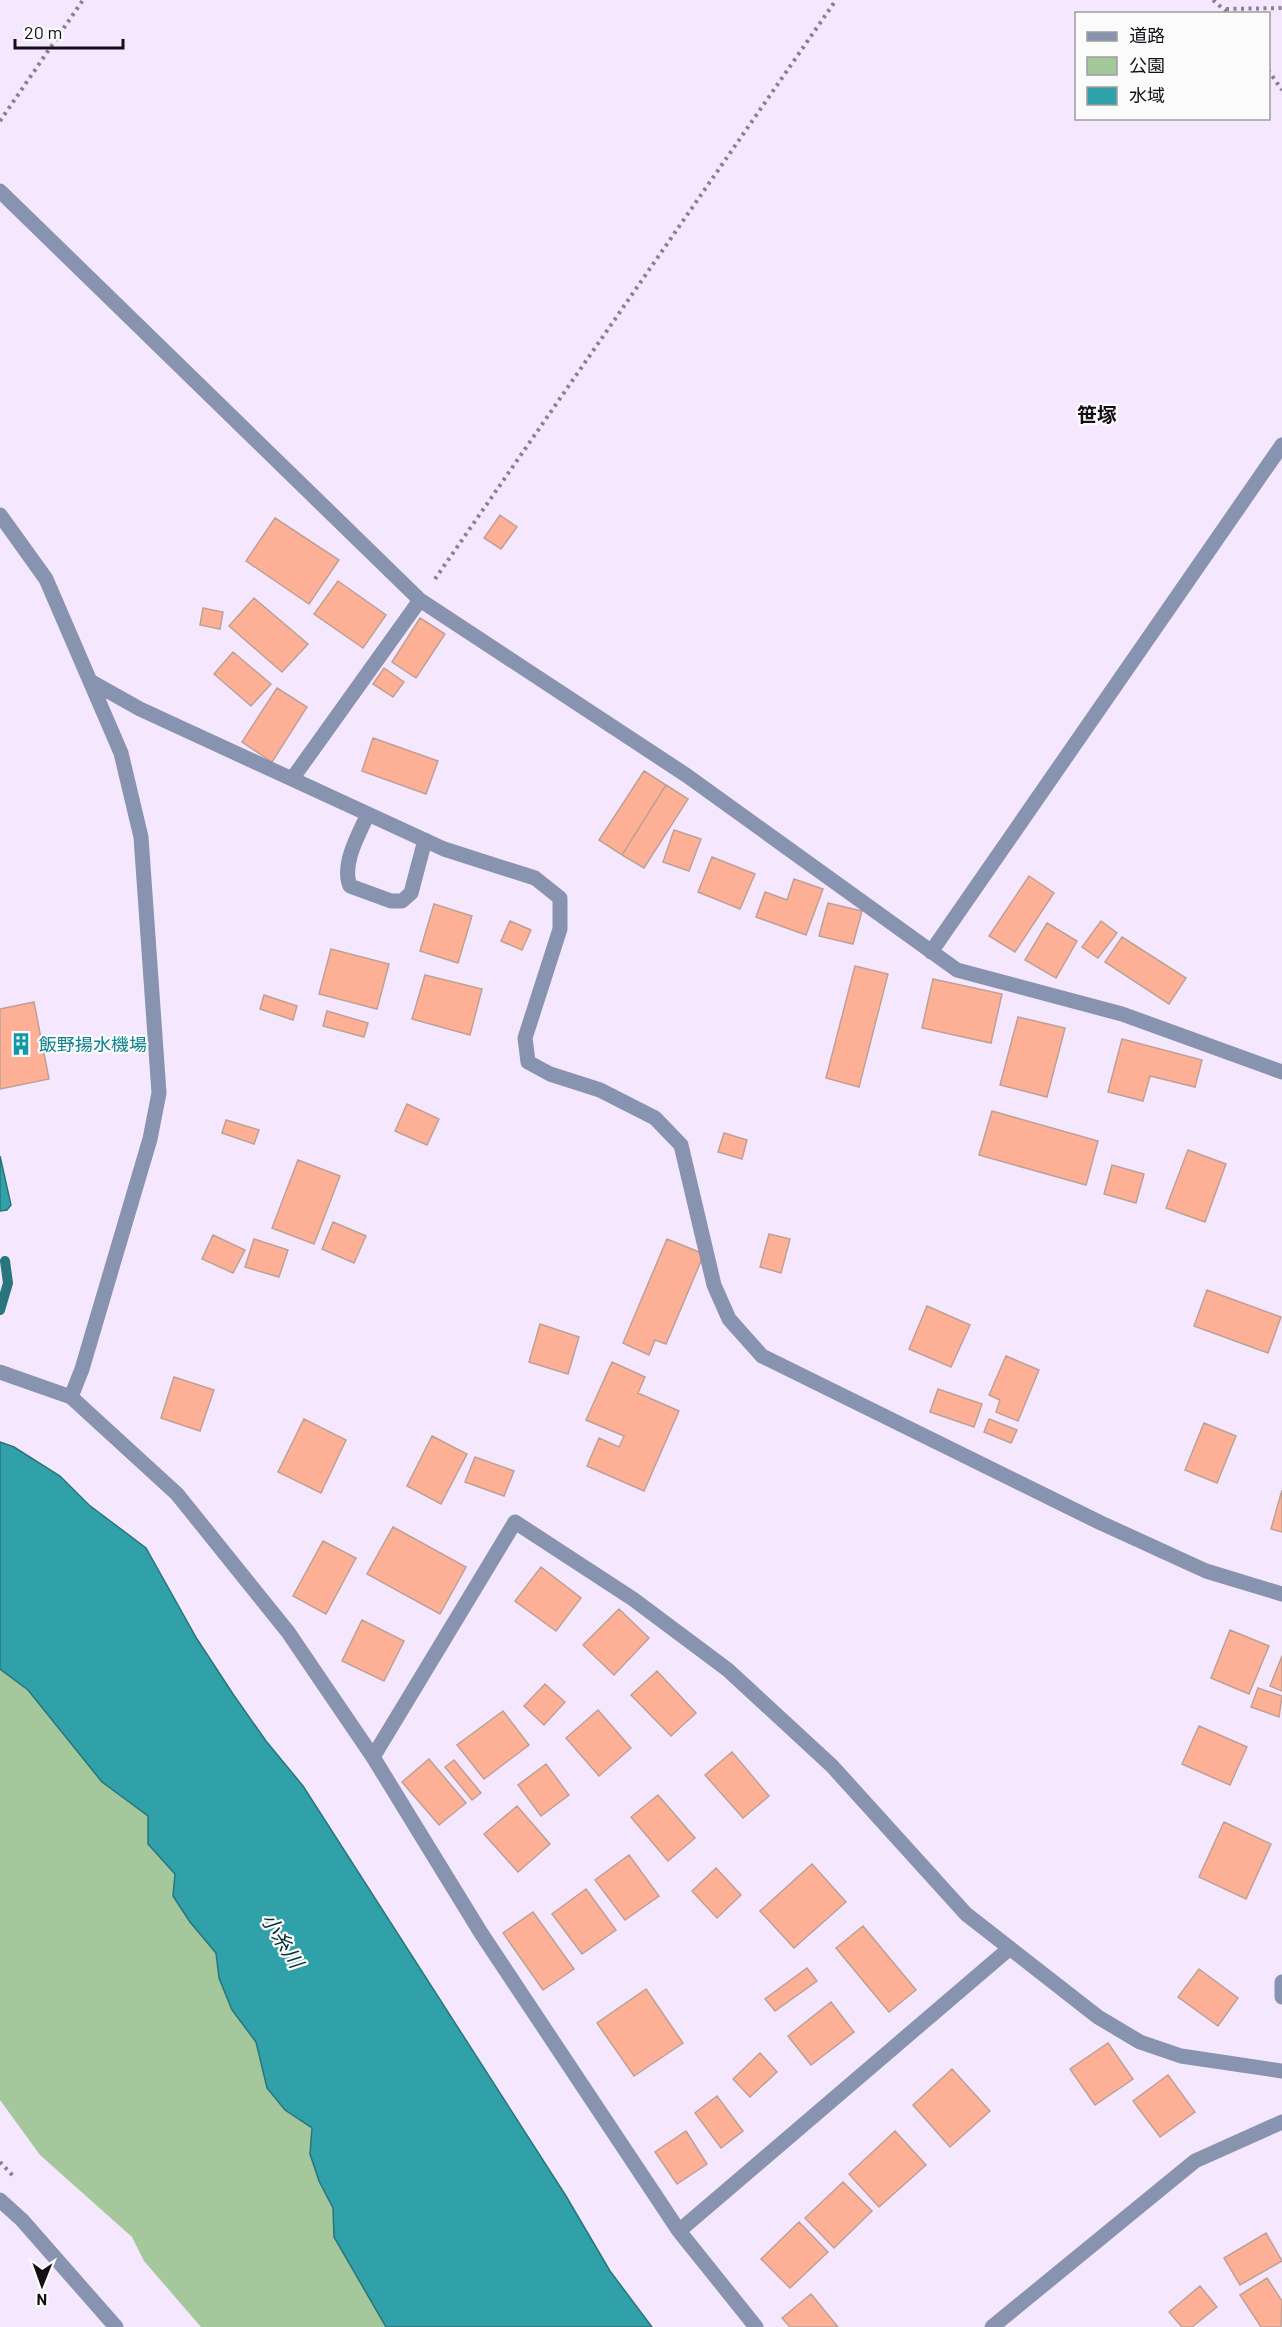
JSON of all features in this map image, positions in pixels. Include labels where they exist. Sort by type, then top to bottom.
[{"type":"street","points":[[0,190],[420,600],[686,775],[957,970],[1122,1014],[1282,1072]]},
{"type":"street","points":[[931,952],[1282,445]]},
{"type":"street","points":[[0,515],[46,579],[121,753],[141,837],[159,1093],[150,1139],[82,1369],[71,1397]]},
{"type":"street","points":[[292,778],[420,600]]},
{"type":"street","points":[[90,681],[140,709],[425,840],[535,878],[560,898],[560,929],[525,1038],[528,1062],[550,1074],[600,1090],[655,1118],[681,1145],[714,1285],[729,1319],[762,1356],[1101,1523],[1206,1571],[1282,1594]]},
{"type":"street","points":[[368,814],[351,856],[346,877],[350,886],[391,901],[402,901],[411,892],[425,840]]},
{"type":"street","points":[[0,1372],[71,1397],[177,1494],[288,1632],[373,1757],[481,1933],[679,2231],[756,2327]]},
{"type":"street","points":[[373,1757],[515,1522],[633,1599],[728,1670],[832,1766],[966,1914],[1098,2017],[1140,2042],[1181,2056],[1282,2071]]},
{"type":"street","points":[[679,2231],[1010,1948]]},
{"type":"street","points":[[1282,1982],[1282,1997]]},
{"type":"street","points":[[992,2327],[1195,2161],[1282,2122]]},
{"type":"street","points":[[0,2200],[22,2220],[116,2327]]},
{"type":"path","points":[[0,121],[83,0]]},
{"type":"path","points":[[420,600],[836,0]]},
{"type":"path","points":[[1213,0],[1227,11],[1282,8]]},
{"type":"path","points":[[1270,72],[1282,90]]},
{"type":"green space","points":[[0,1669],[28,1690],[102,1782],[149,1816],[148,1844],[175,1874],[173,1896],[190,1922],[216,1953],[219,1978],[232,2010],[256,2042],[267,2088],[285,2110],[312,2128],[310,2154],[319,2181],[333,2208],[334,2237],[386,2327],[201,2327],[144,2261],[132,2237],[40,2155],[0,2100]]},
{"type":"water","points":[[0,1156],[11,1205],[7,1210],[0,1211]]},
{"type":"water","name":"小糸川","points":[[0,1442],[14,1447],[60,1476],[89,1505],[146,1548],[197,1639],[266,1741],[303,1786],[566,2196],[610,2271],[652,2327],[386,2327],[334,2237],[333,2208],[319,2181],[310,2154],[312,2128],[285,2110],[267,2088],[256,2042],[232,2010],[219,1978],[216,1953],[190,1922],[173,1896],[175,1874],[148,1844],[148,1816],[102,1782],[28,1690],[0,1669]]},
{"type":"building","points":[[500,515],[517,527],[501,549],[484,538]]},
{"type":"building","points":[[275,518],[339,560],[309,604],[246,561]]},
{"type":"building","points":[[338,581],[386,615],[363,648],[314,614]]},
{"type":"building","points":[[254,598],[308,644],[282,672],[229,626]]},
{"type":"building","points":[[203,608],[223,612],[220,629],[200,625]]},
{"type":"building","points":[[420,618],[445,634],[416,678],[392,662]]},
{"type":"building","points":[[233,652],[271,684],[251,706],[214,674]]},
{"type":"building","points":[[384,668],[404,682],[393,697],[373,684]]},
{"type":"building","points":[[277,688],[307,707],[272,762],[242,742]]},
{"type":"building","points":[[373,738],[438,761],[426,794],[362,771]]},
{"type":"building","points":[[644,771],[666,785],[622,855],[599,840]]},
{"type":"building","points":[[666,785],[688,799],[644,868],[622,855]]},
{"type":"building","points":[[674,830],[701,839],[689,871],[663,862]]},
{"type":"building","points":[[712,857],[755,874],[740,909],[698,892]]},
{"type":"building","points":[[1029,876],[1054,893],[1015,952],[989,936]]},
{"type":"building","points":[[794,879],[823,889],[806,935],[756,917],[765,892],[787,900]]},
{"type":"building","points":[[828,903],[862,911],[853,944],[819,936]]},
{"type":"building","points":[[434,904],[472,916],[458,963],[420,951]]},
{"type":"building","points":[[510,921],[531,930],[522,950],[501,941]]},
{"type":"building","points":[[1101,921],[1117,933],[1098,958],[1082,947]]},
{"type":"building","points":[[1047,923],[1077,941],[1056,978],[1025,960]]},
{"type":"building","points":[[1122,937],[1186,978],[1169,1004],[1105,962]]},
{"type":"building","points":[[331,949],[389,964],[377,1009],[319,994]]},
{"type":"building","points":[[855,966],[888,974],[859,1087],[826,1078]]},
{"type":"building","points":[[425,975],[482,989],[470,1035],[412,1019]]},
{"type":"building","points":[[933,979],[1002,994],[991,1043],[922,1028]]},
{"type":"building","points":[[264,995],[297,1006],[293,1020],[260,1009]]},
{"type":"building","name":"飯野揚水機場","points":[[34,1002],[49,1079],[0,1089],[0,1009]]},
{"type":"building","points":[[327,1011],[368,1023],[364,1037],[323,1026]]},
{"type":"building","points":[[1018,1017],[1065,1028],[1047,1097],[1000,1085]]},
{"type":"building","points":[[1122,1039],[1202,1060],[1195,1087],[1150,1076],[1143,1101],[1108,1092]]},
{"type":"building","points":[[407,1104],[439,1119],[427,1145],[395,1131]]},
{"type":"building","points":[[992,1111],[1098,1141],[1086,1185],[979,1155]]},
{"type":"building","points":[[226,1120],[259,1130],[254,1144],[222,1133]]},
{"type":"building","points":[[724,1133],[747,1140],[742,1159],[718,1152]]},
{"type":"building","points":[[1188,1150],[1226,1164],[1205,1222],[1166,1208]]},
{"type":"building","points":[[298,1160],[340,1176],[314,1244],[272,1228]]},
{"type":"building","points":[[1112,1165],[1144,1174],[1136,1203],[1104,1194]]},
{"type":"building","points":[[333,1222],[366,1236],[354,1263],[322,1249]]},
{"type":"building","points":[[769,1234],[790,1239],[781,1273],[760,1267]]},
{"type":"building","points":[[213,1235],[245,1250],[233,1273],[202,1259]]},
{"type":"building","points":[[254,1239],[288,1250],[279,1277],[245,1267]]},
{"type":"building","points":[[667,1239],[704,1254],[666,1344],[655,1340],[649,1355],[623,1343]]},
{"type":"building","points":[[1207,1290],[1281,1317],[1268,1353],[1194,1326]]},
{"type":"building","points":[[927,1306],[970,1325],[951,1367],[909,1349]]},
{"type":"building","points":[[540,1324],[579,1337],[568,1374],[529,1362]]},
{"type":"building","points":[[1006,1356],[1039,1370],[1018,1421],[996,1412],[1000,1400],[989,1395]]},
{"type":"building","points":[[612,1362],[645,1377],[638,1393],[679,1411],[644,1491],[587,1466],[599,1438],[619,1447],[624,1436],[586,1420]]},
{"type":"building","points":[[174,1377],[214,1390],[200,1431],[161,1418]]},
{"type":"building","points":[[938,1389],[982,1404],[974,1427],[930,1412]]},
{"type":"building","points":[[304,1419],[346,1440],[321,1493],[278,1472]]},
{"type":"building","points":[[989,1419],[1017,1430],[1011,1443],[984,1432]]},
{"type":"building","points":[[1204,1423],[1236,1436],[1217,1483],[1185,1470]]},
{"type":"building","points":[[432,1436],[467,1454],[441,1504],[407,1486]]},
{"type":"building","points":[[475,1457],[514,1471],[504,1496],[465,1482]]},
{"type":"building","points":[[1282,1490],[1282,1532],[1271,1529]]},
{"type":"building","points":[[393,1527],[466,1567],[440,1614],[367,1574]]},
{"type":"building","points":[[323,1541],[356,1558],[326,1614],[293,1596]]},
{"type":"building","points":[[541,1567],[581,1598],[556,1631],[515,1601]]},
{"type":"building","points":[[619,1609],[649,1638],[614,1675],[583,1645]]},
{"type":"building","points":[[362,1620],[404,1641],[384,1681],[342,1661]]},
{"type":"building","points":[[1230,1630],[1269,1646],[1249,1694],[1211,1678]]},
{"type":"building","points":[[1282,1656],[1282,1691],[1270,1686]]},
{"type":"building","points":[[657,1671],[696,1713],[671,1736],[631,1695]]},
{"type":"building","points":[[545,1684],[565,1702],[544,1725],[524,1706]]},
{"type":"building","points":[[1258,1688],[1282,1696],[1279,1717],[1251,1707]]},
{"type":"building","points":[[598,1710],[631,1748],[599,1776],[566,1738]]},
{"type":"building","points":[[503,1711],[529,1745],[484,1779],[457,1745]]},
{"type":"building","points":[[1199,1726],[1247,1747],[1230,1785],[1182,1764]]},
{"type":"building","points":[[732,1752],[769,1796],[743,1818],[705,1775]]},
{"type":"building","points":[[429,1759],[466,1803],[439,1825],[402,1782]]},
{"type":"building","points":[[454,1760],[481,1793],[472,1800],[445,1767]]},
{"type":"building","points":[[546,1764],[569,1795],[541,1816],[518,1785]]},
{"type":"building","points":[[658,1795],[695,1838],[668,1861],[631,1817]]},
{"type":"building","points":[[517,1806],[550,1844],[518,1872],[484,1834]]},
{"type":"building","points":[[1224,1822],[1271,1844],[1246,1899],[1199,1877]]},
{"type":"building","points":[[629,1855],[659,1896],[625,1920],[595,1880]]},
{"type":"building","points":[[812,1864],[846,1902],[794,1948],[760,1911]]},
{"type":"building","points":[[716,1868],[741,1895],[717,1918],[692,1891]]},
{"type":"building","points":[[586,1889],[616,1930],[582,1954],[552,1914]]},
{"type":"building","points":[[533,1912],[574,1969],[543,1990],[503,1933]]},
{"type":"building","points":[[863,1926],[916,1990],[889,2012],[836,1948]]},
{"type":"building","points":[[807,1968],[817,1981],[775,2011],[765,1999]]},
{"type":"building","points":[[1199,1969],[1238,1998],[1218,2026],[1178,1997]]},
{"type":"building","points":[[646,1989],[683,2043],[634,2076],[597,2023]]},
{"type":"building","points":[[831,2002],[854,2032],[811,2065],[788,2036]]},
{"type":"building","points":[[1108,2043],[1133,2079],[1095,2105],[1070,2069]]},
{"type":"building","points":[[760,2053],[777,2072],[750,2097],[733,2079]]},
{"type":"building","points":[[952,2069],[990,2111],[950,2147],[913,2105]]},
{"type":"building","points":[[1168,2075],[1195,2112],[1160,2137],[1133,2101]]},
{"type":"building","points":[[717,2096],[743,2131],[721,2148],[695,2113]]},
{"type":"building","points":[[686,2131],[707,2164],[677,2184],[655,2152]]},
{"type":"building","points":[[895,2131],[926,2165],[879,2207],[849,2174]]},
{"type":"building","points":[[843,2182],[872,2211],[834,2248],[805,2218]]},
{"type":"building","points":[[799,2222],[828,2252],[790,2288],[761,2259]]},
{"type":"building","points":[[1266,2233],[1282,2261],[1240,2285],[1224,2258]]},
{"type":"building","points":[[1267,2278],[1282,2301],[1281,2327],[1261,2327],[1240,2295]]},
{"type":"building","points":[[1200,2286],[1217,2307],[1192,2327],[1182,2327],[1169,2312]]},
{"type":"building","points":[[811,2294],[838,2327],[790,2327],[782,2318]]},
{"type":"waterway","points":[[0,1310],[8,1283],[5,1261]]},
{"type":"place","name":"飯野揚水機場","points":[[21,1044]]},
{"type":"district","name":"笹塚","points":[[1097,414]]}]
